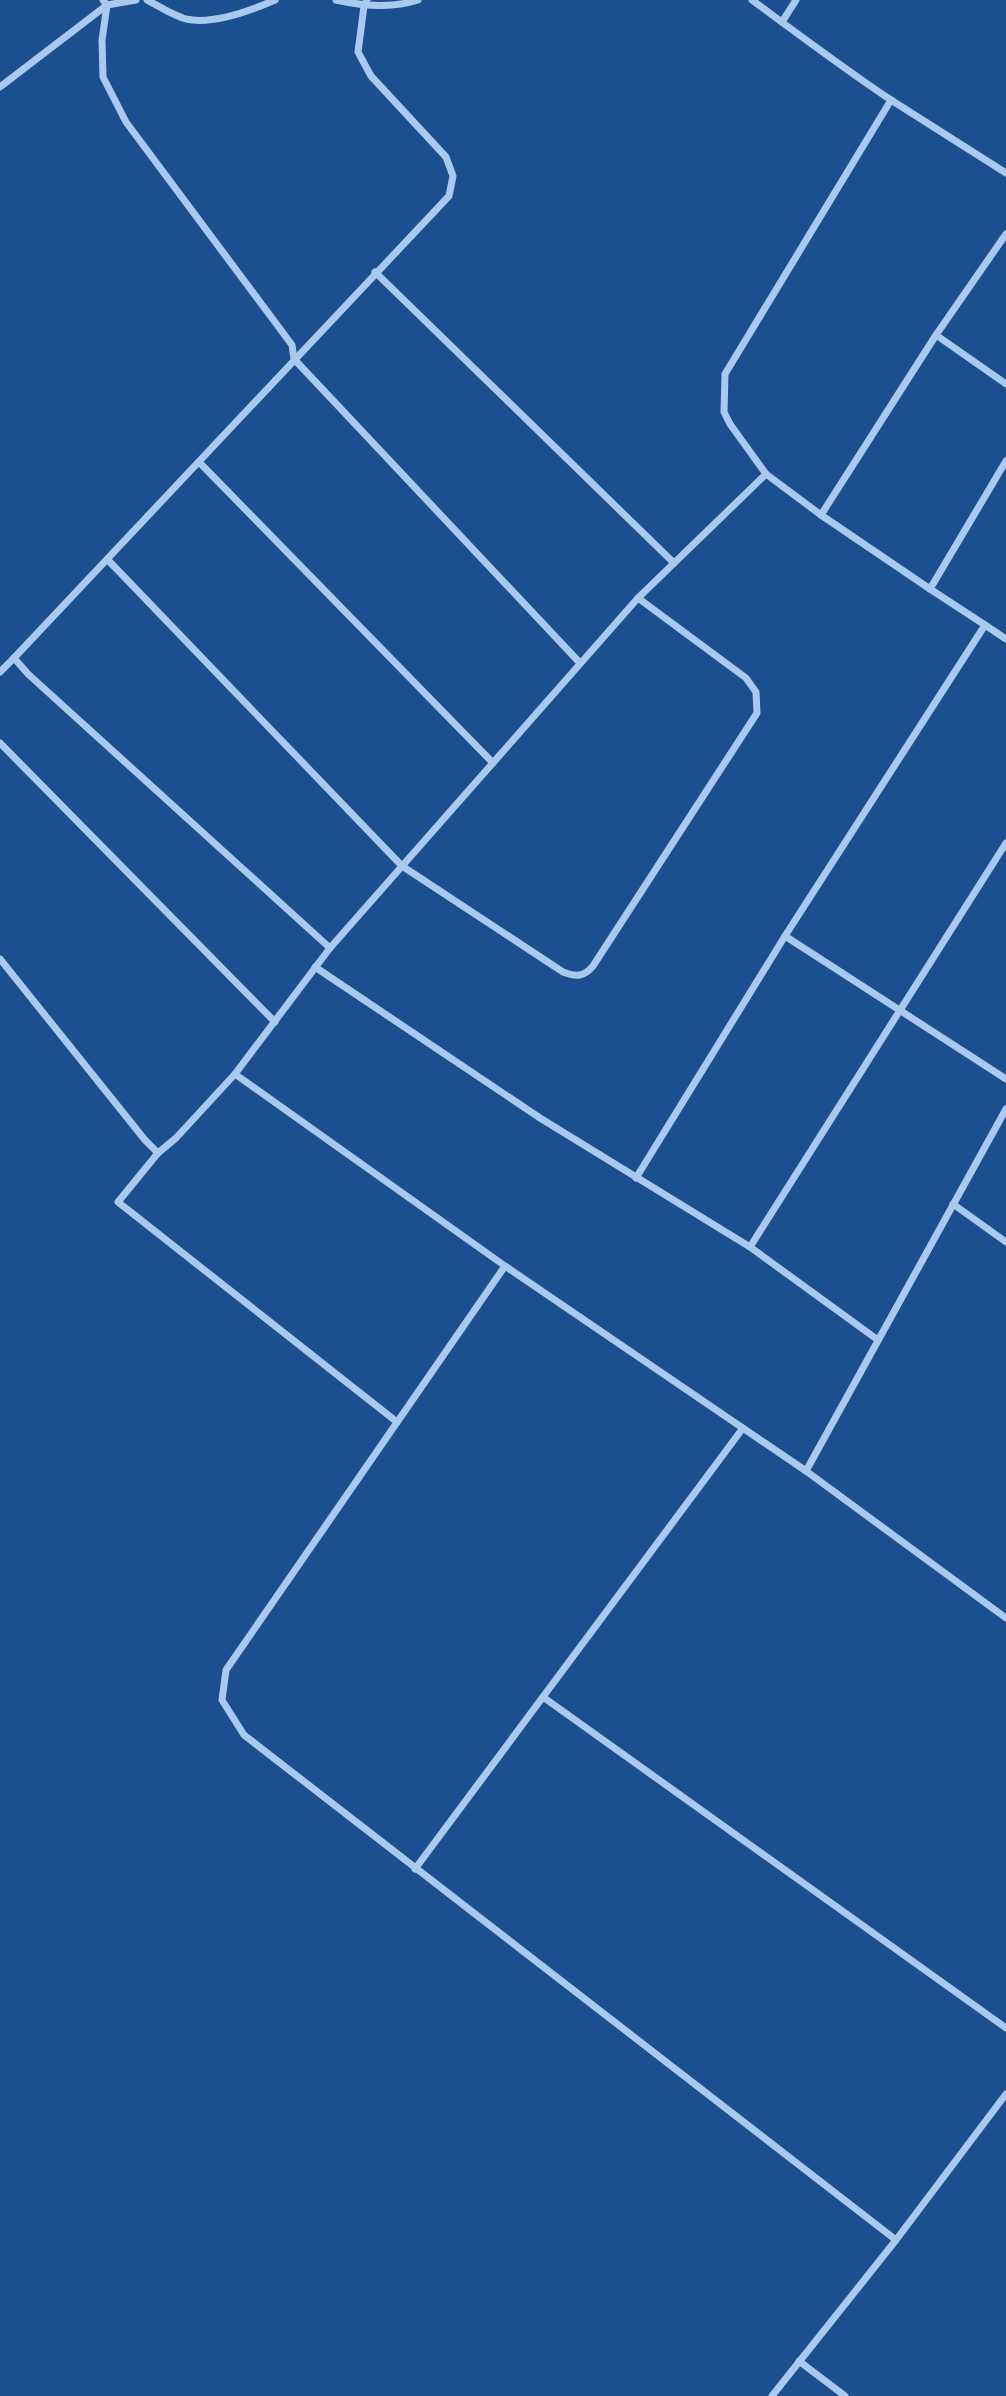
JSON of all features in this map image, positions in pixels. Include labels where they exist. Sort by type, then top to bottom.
[{"type":"street","points":[[0,87],[105,2],[136,0]]},
{"type":"street","points":[[147,0],[172,13],[192,19],[226,17],[248,12],[275,0]]},
{"type":"street","points":[[336,0],[366,3],[405,4],[418,0]]},
{"type":"street","points":[[752,0],[820,48],[840,66],[1006,173]]},
{"type":"street","points":[[782,22],[796,0]]},
{"type":"street","points":[[105,2],[102,40],[103,77],[126,122],[292,345],[294,360],[580,663]]},
{"type":"street","points":[[0,672],[108,560],[375,272],[449,196],[453,176],[446,157],[371,76],[358,52],[366,3]]},
{"type":"street","points":[[891,100],[725,374],[724,412],[730,424],[766,474],[821,515],[1006,639]]},
{"type":"street","points":[[821,515],[936,335],[1006,234]]},
{"type":"street","points":[[375,272],[674,563]]},
{"type":"street","points":[[936,335],[1006,384]]},
{"type":"street","points":[[930,589],[1006,461]]},
{"type":"street","points":[[199,462],[493,763]]},
{"type":"street","points":[[397,1422],[118,1202],[158,1153],[176,1138],[235,1074],[330,948],[580,663],[638,598],[766,474]]},
{"type":"street","points":[[108,560],[402,866],[563,972],[572,976],[581,976],[593,966],[757,712],[758,704],[754,687],[746,678],[638,598]]},
{"type":"street","points":[[636,1178],[785,936],[985,625]]},
{"type":"street","points":[[14,658],[28,674],[330,948]]},
{"type":"street","points":[[0,743],[275,1022]]},
{"type":"street","points":[[750,1247],[1006,843]]},
{"type":"street","points":[[785,936],[1006,1079]]},
{"type":"street","points":[[0,959],[145,1140],[158,1153]]},
{"type":"street","points":[[315,967],[540,1118],[750,1247],[878,1340]]},
{"type":"street","points":[[235,1074],[505,1266],[806,1470],[1006,1618]]},
{"type":"street","points":[[806,1470],[1006,1109]]},
{"type":"street","points":[[953,1204],[1006,1242]]},
{"type":"street","points":[[505,1266],[226,1670],[222,1700],[244,1734],[415,1869],[896,2240]]},
{"type":"street","points":[[415,1869],[743,1428]]},
{"type":"street","points":[[543,1697],[1006,2028]]},
{"type":"street","points":[[772,2396],[896,2240],[1006,2094]]},
{"type":"street","points":[[799,2361],[845,2396]]}]
